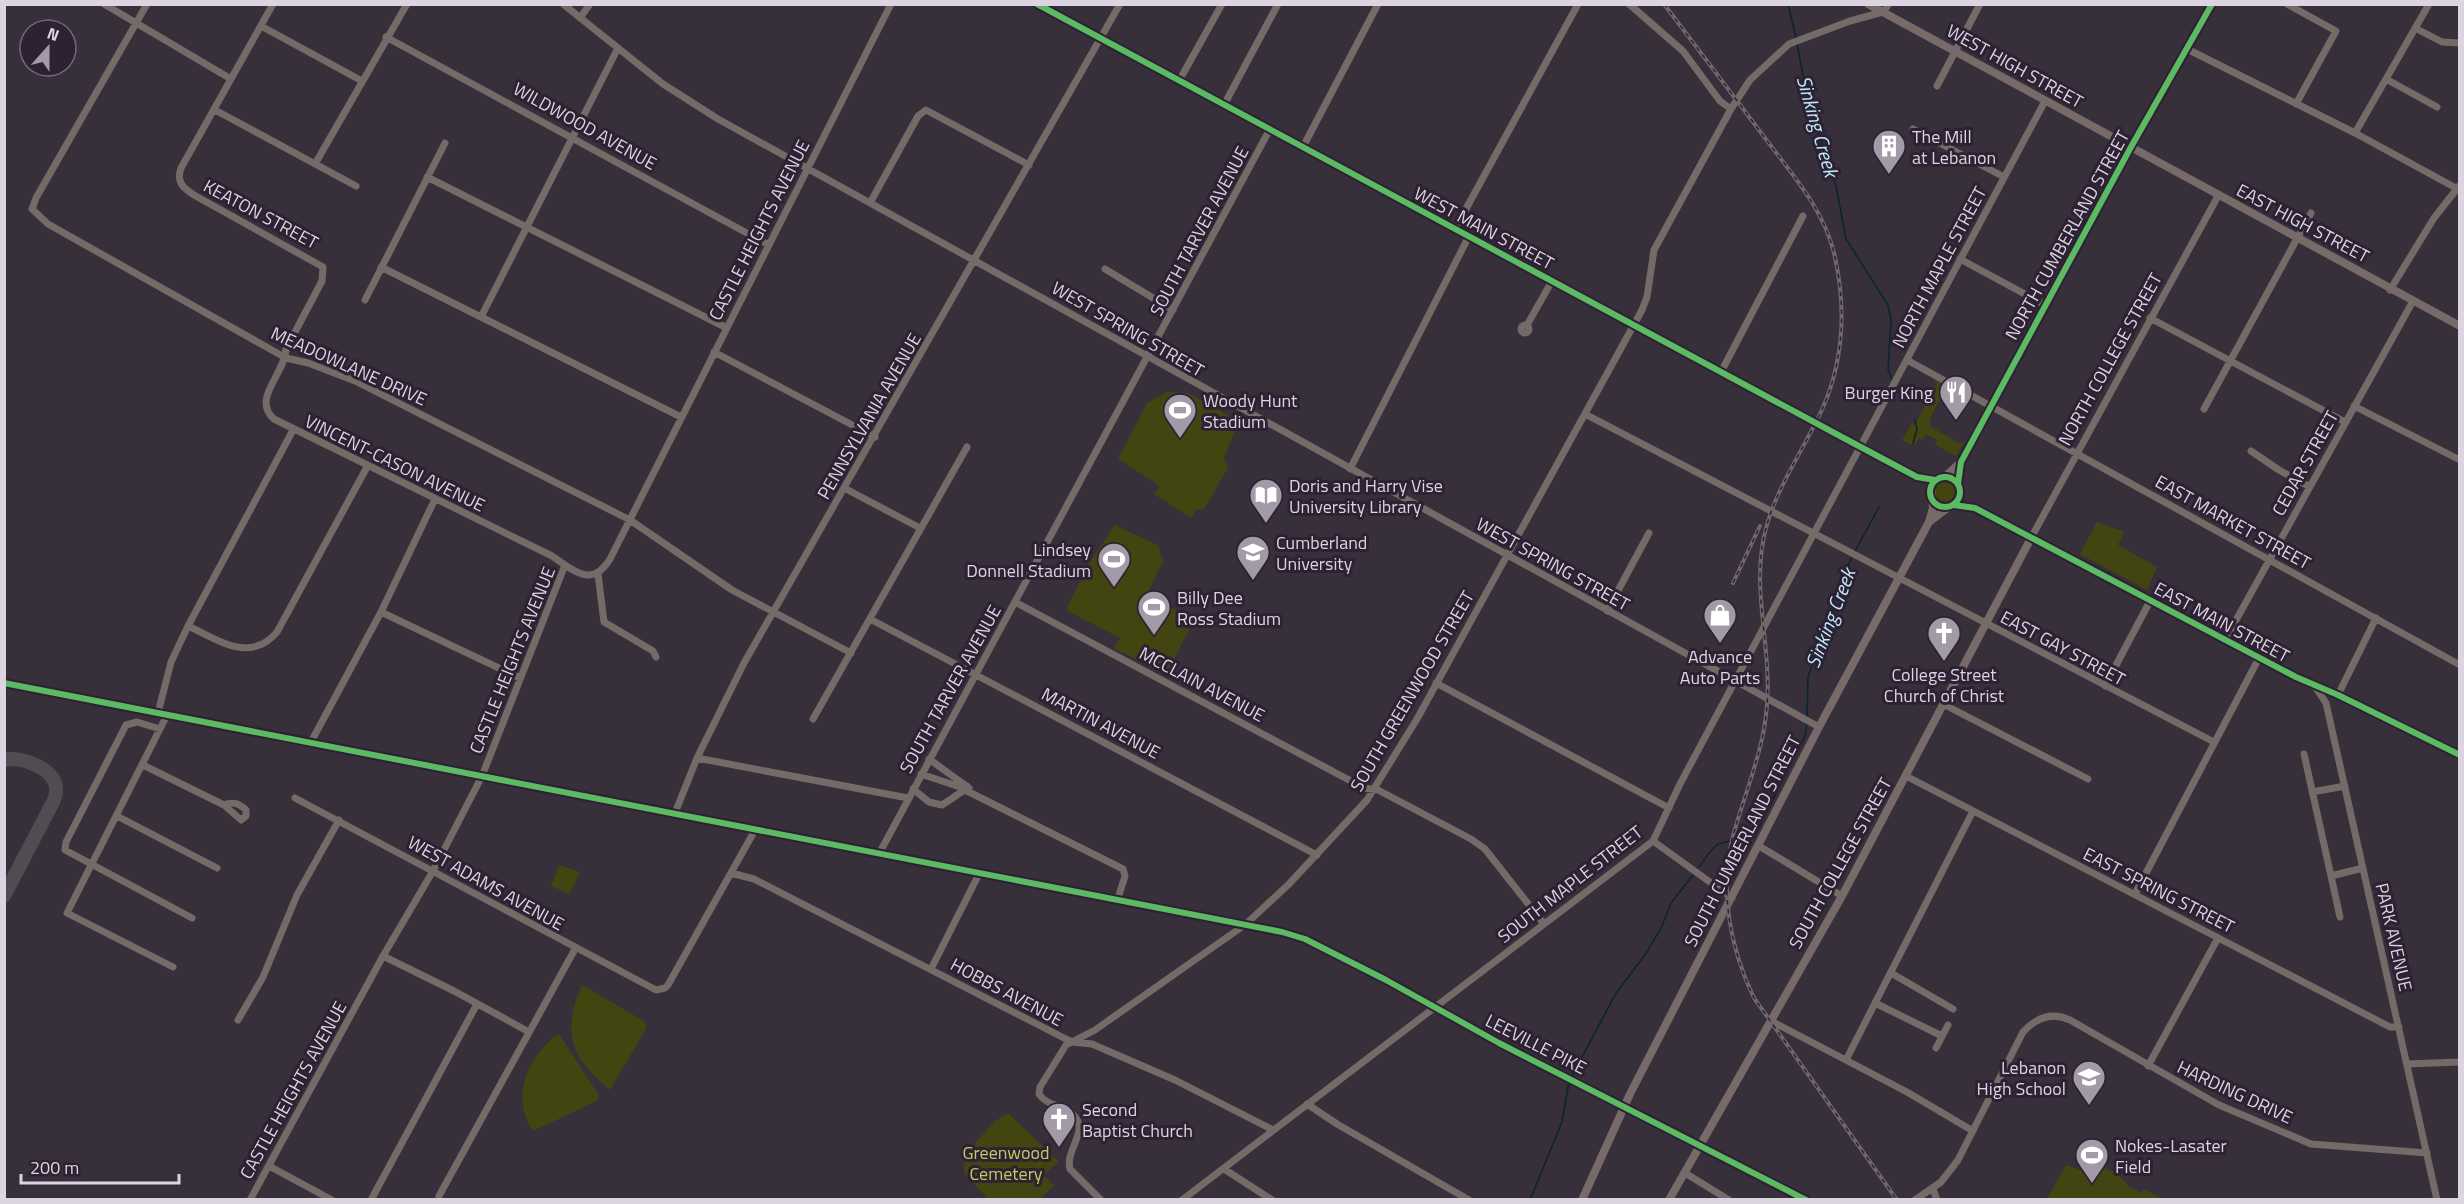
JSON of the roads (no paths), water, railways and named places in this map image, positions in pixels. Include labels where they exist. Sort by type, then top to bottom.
[{"type":"main road","name":"WEST MAIN STREET","points":[[1036,4],[1858,446],[1917,477],[1935,480]]},
{"type":"main road","name":"WEST HIGH STREET","points":[[1868,4],[2131,147]]},
{"type":"main road","name":"NORTH CUMBERLAND STREET","points":[[1945,477],[1961,462],[2131,147],[2212,4]]},
{"type":"main road","name":"EAST HIGH STREET","points":[[2131,147],[2390,290],[2460,326]]},
{"type":"main road","name":"NORTH CUMBERLAND STREET","points":[[1959,487],[1961,462]]},
{"type":"main road","name":"WEST MAIN STREET","points":[[1917,477],[1931,496]]},
{"type":"main road","points":[[1929,522],[1951,506],[1960,497],[1959,487],[1945,477],[1935,480],[1931,496],[1939,506],[1951,506]]},
{"type":"main road","name":"EAST MAIN STREET","points":[[1959,487],[1975,508]]},
{"type":"main road","name":"SOUTH CUMBERLAND STREET","points":[[1582,1200],[1624,1107],[1759,846],[1815,724],[1899,579],[1929,522],[1931,496]]},
{"type":"main road","name":"EAST MAIN STREET","points":[[1951,506],[1975,508],[2259,658],[2460,755]]},
{"type":"main road","name":"SOUTH COLLEGE STREET","points":[[1669,1200],[1842,896],[2031,538]]},
{"type":"street","points":[[104,4],[231,79]]},
{"type":"street","points":[[136,24],[147,4]]},
{"type":"street","name":"KEATON STREET","points":[[273,4],[181,168],[179,180],[181,185],[194,195],[320,263],[324,271],[322,281],[286,349],[286,358]]},
{"type":"street","points":[[315,164],[407,4]]},
{"type":"street","name":"WEST SPRING STREET","points":[[562,4],[685,99],[806,168],[976,259],[1148,358],[1815,724]]},
{"type":"street","points":[[579,18],[590,4]]},
{"type":"street","name":"CASTLE HEIGHTS AVENUE","points":[[250,1200],[383,956],[434,871],[482,776],[565,565],[578,573],[598,574],[610,559],[891,4]]},
{"type":"street","name":"PENNSYLVANIA AVENUE","points":[[675,813],[697,758],[744,663],[846,489],[1120,4]]},
{"type":"street","points":[[1179,81],[1222,4]]},
{"type":"street","points":[[1224,105],[1278,4]]},
{"type":"street","points":[[1303,147],[1378,4]]},
{"type":"street","points":[[1455,229],[1578,4]]},
{"type":"street","points":[[1629,4],[1676,45],[1720,101],[1731,109]]},
{"type":"street","points":[[1883,12],[1889,4]]},
{"type":"street","points":[[1937,86],[1980,4]]},
{"type":"street","points":[[2287,4],[2336,31],[2296,104]]},
{"type":"street","points":[[2355,133],[2428,4]]},
{"type":"street","name":"SOUTH GREENWOOD STREET","points":[[1072,1042],[1113,1018],[1245,924],[1271,902],[1317,855],[1375,789],[1436,683],[1633,325],[1647,297],[1654,250],[1731,109],[1750,80],[1776,54],[1803,38],[1883,12]]},
{"type":"street","name":"MEADOWLANE DRIVE","points":[[136,24],[36,198],[32,209],[48,224],[286,358],[308,363],[355,381],[630,520]]},
{"type":"street","points":[[261,26],[362,81]]},
{"type":"street","points":[[2415,28],[2442,42],[2460,43]]},
{"type":"street","name":"WILDWOOD AVENUE","points":[[386,37],[572,135],[768,244]]},
{"type":"street","points":[[481,317],[618,48]]},
{"type":"street","points":[[2187,49],[2458,187],[2434,218],[2390,290]]},
{"type":"street","points":[[2386,79],[2437,107]]},
{"type":"street","name":"NORTH MAPLE STREET","points":[[1858,446],[1907,360],[2045,101]]},
{"type":"street","points":[[215,110],[356,186]]},
{"type":"street","points":[[870,203],[918,116],[926,110],[1029,165]]},
{"type":"street","name":"SOUTH TARVER AVENUE","points":[[880,852],[928,759],[1148,358],[1270,129]]},
{"type":"street","points":[[1913,129],[2004,177]]},
{"type":"street","points":[[365,300],[445,143]]},
{"type":"street","points":[[427,177],[727,328]]},
{"type":"street","name":"NORTH COLLEGE STREET","points":[[2031,538],[2075,453],[2218,196]]},
{"type":"street","points":[[2204,409],[2311,213]]},
{"type":"street","points":[[1721,372],[1803,216]]},
{"type":"street","points":[[1350,469],[1469,237]]},
{"type":"street","points":[[1960,259],[2045,305]]},
{"type":"street","points":[[381,267],[681,417]]},
{"type":"street","points":[[1106,269],[1173,310]]},
{"type":"street","points":[[1527,325],[1552,282]]},
{"type":"street","name":"CEDAR STREET","points":[[2225,640],[2413,302]]},
{"type":"street","points":[[2150,318],[2345,422]]},
{"type":"street","points":[[714,351],[875,438]]},
{"type":"street","name":"VINCENT-CASON AVENUE","points":[[286,358],[264,404],[267,412],[274,419],[565,565]]},
{"type":"street","name":"EAST MARKET STREET","points":[[1907,360],[2460,665]]},
{"type":"street","points":[[2354,406],[2460,460]]},
{"type":"street","name":"EAST GAY STREET","points":[[1585,414],[2214,742]]},
{"type":"street","points":[[158,713],[171,662],[188,626],[293,430]]},
{"type":"street","name":"SOUTH MAPLE STREET","points":[[1182,1200],[1653,841],[1858,446]]},
{"type":"street","points":[[813,719],[967,447]]},
{"type":"street","points":[[2251,451],[2310,487]]},
{"type":"street","points":[[188,626],[235,646],[255,649],[266,644],[277,632],[367,467]]},
{"type":"street","points":[[846,489],[920,528]]},
{"type":"street","points":[[310,742],[381,612],[435,499]]},
{"type":"street","points":[[630,520],[714,578],[851,653]]},
{"type":"street","points":[[1606,611],[1649,533]]},
{"type":"street","points":[[598,574],[604,622],[653,651],[656,657]]},
{"type":"street","name":"MCCLAIN AVENUE","points":[[1015,602],[1364,788],[1375,789],[1478,843],[1493,857],[1544,924]]},
{"type":"street","points":[[2105,686],[2150,602]]},
{"type":"street","points":[[381,612],[520,678]]},
{"type":"street","points":[[2338,695],[2376,618]]},
{"type":"street","name":"MARTIN AVENUE","points":[[870,619],[1317,855]]},
{"type":"street","points":[[2135,894],[2259,658]]},
{"type":"street","name":"LEEVILLE PIKE","points":[[4,683],[754,830],[1118,898],[1245,924],[1305,939],[1806,1200]]},
{"type":"street","points":[[1436,683],[1669,808]]},
{"type":"street","name":"PARK AVENUE","points":[[2314,685],[2326,703],[2437,1200]]},
{"type":"street","points":[[1943,704],[2088,779]]},
{"type":"street","points":[[167,715],[67,913],[172,967]]},
{"type":"street","points":[[160,729],[137,722],[126,725],[66,842],[65,850],[192,918]]},
{"type":"street","points":[[2304,754],[2340,917]]},
{"type":"street","points":[[697,758],[908,798]]},
{"type":"street","points":[[928,759],[965,788],[1123,868],[1125,876],[1118,898]]},
{"type":"street","points":[[143,765],[224,805]]},
{"type":"street","points":[[921,774],[965,788]]},
{"type":"street","name":"EAST SPRING STREET","points":[[1906,776],[2390,1027],[2400,1027]]},
{"type":"street","points":[[2312,792],[2345,786]]},
{"type":"street","points":[[913,789],[929,802],[938,805],[954,798],[965,788]]},
{"type":"street","name":"WEST ADAMS AVENUE","points":[[295,798],[647,987],[663,989],[668,985],[731,873]]},
{"type":"street","points":[[1846,1060],[1972,811]]},
{"type":"street","points":[[117,816],[217,868]]},
{"type":"street","points":[[238,1020],[263,977],[297,895],[339,820]]},
{"type":"street","points":[[731,873],[754,830]]},
{"type":"street","points":[[1653,841],[1732,898]]},
{"type":"street","points":[[1759,846],[1842,896]]},
{"type":"street","points":[[2331,876],[2363,868]]},
{"type":"street","points":[[931,969],[980,872]]},
{"type":"street","name":"HOBBS AVENUE","points":[[731,873],[754,879],[1072,1042],[1092,1044],[1175,1080],[1273,1130]]},
{"type":"street","points":[[2148,1066],[2218,938]]},
{"type":"street","points":[[440,1196],[575,948]]},
{"type":"street","points":[[383,956],[529,1032]]},
{"type":"street","points":[[1890,973],[1953,1009]]},
{"type":"street","points":[[1875,1003],[1942,1036]]},
{"type":"street","points":[[371,1200],[477,1004]]},
{"type":"street","name":"HARDING DRIVE","points":[[1973,1131],[2023,1032],[2036,1020],[2061,1016],[2222,1107],[2310,1144],[2332,1148],[2427,1153]]},
{"type":"street","points":[[1771,1021],[1973,1131],[1958,1160],[1933,1189],[1915,1200]]},
{"type":"street","points":[[1936,1048],[1948,1025]]},
{"type":"street","points":[[1072,1042],[1066,1045],[1039,1091],[1044,1101],[1070,1113],[1077,1120],[1079,1133],[1069,1156],[1070,1169],[1101,1200]]},
{"type":"street","points":[[2407,1064],[2460,1062]]},
{"type":"street","points":[[1307,1104],[1337,1124],[1468,1200]]},
{"type":"street","points":[[268,1166],[332,1200]]},
{"type":"street","points":[[1224,1168],[1272,1200]]},
{"type":"street","points":[[1685,1173],[1729,1200]]},
{"type":"street","points":[[1933,1189],[1937,1200]]},
{"type":"waterway","name":"Sinking Creek","points":[[1788,4],[1796,38]]},
{"type":"waterway","name":"Sinking Creek","points":[[1797,43],[1808,103],[1836,186],[1846,239],[1888,305],[1891,320],[1888,369],[1892,379]]},
{"type":"waterway","name":"Sinking Creek","points":[[1913,444],[1917,429],[1915,420]]},
{"type":"waterway","name":"Sinking Creek","points":[[1854,553],[1879,507]]},
{"type":"waterway","name":"Sinking Creek","points":[[1807,718],[1808,677],[1840,583],[1852,557]]},
{"type":"waterway","name":"Sinking Creek","points":[[1698,868],[1717,845],[1755,835],[1805,736],[1807,723]]},
{"type":"waterway","name":"Sinking Creek","points":[[1571,1078],[1616,993],[1645,955],[1661,928],[1671,903],[1693,875]]},
{"type":"waterway","name":"Sinking Creek","points":[[1530,1200],[1562,1122],[1569,1082]]},
{"type":"railway","points":[[1664,4],[1804,190],[1822,220],[1834,253],[1842,315],[1834,377],[1819,416],[1776,499],[1766,528],[1762,550],[1760,573],[1767,660],[1767,705],[1758,755],[1733,836],[1729,856],[1727,898],[1733,939],[1754,998],[1897,1200]]},
{"type":"railway","points":[[1733,583],[1760,526]]},
{"type":"place","name":"The Mill at Lebanon","points":[[1889,175]]},
{"type":"place","name":"Burger King","points":[[1956,421]]},
{"type":"place","name":"Woody Hunt Stadium","points":[[1180,439]]},
{"type":"place","name":"Doris and Harry Vise University Library","points":[[1266,524]]},
{"type":"place","name":"Cumberland University","points":[[1253,581]]},
{"type":"place","name":"Lindsey Donnell Stadium","points":[[1114,588]]},
{"type":"place","name":"Billy Dee Ross Stadium","points":[[1154,636]]},
{"type":"place","name":"Advance Auto Parts","points":[[1720,644]]},
{"type":"place","name":"College Street Church of Christ","points":[[1944,662]]},
{"type":"place","name":"Lebanon High School","points":[[2089,1106]]},
{"type":"place","name":"Second Baptist Church","points":[[1059,1148]]},
{"type":"place","name":"Nokes-Lasater Field","points":[[2092,1184]]},
{"type":"park label","name":"Greenwood Cemetery","points":[[1006,1162]]}]
